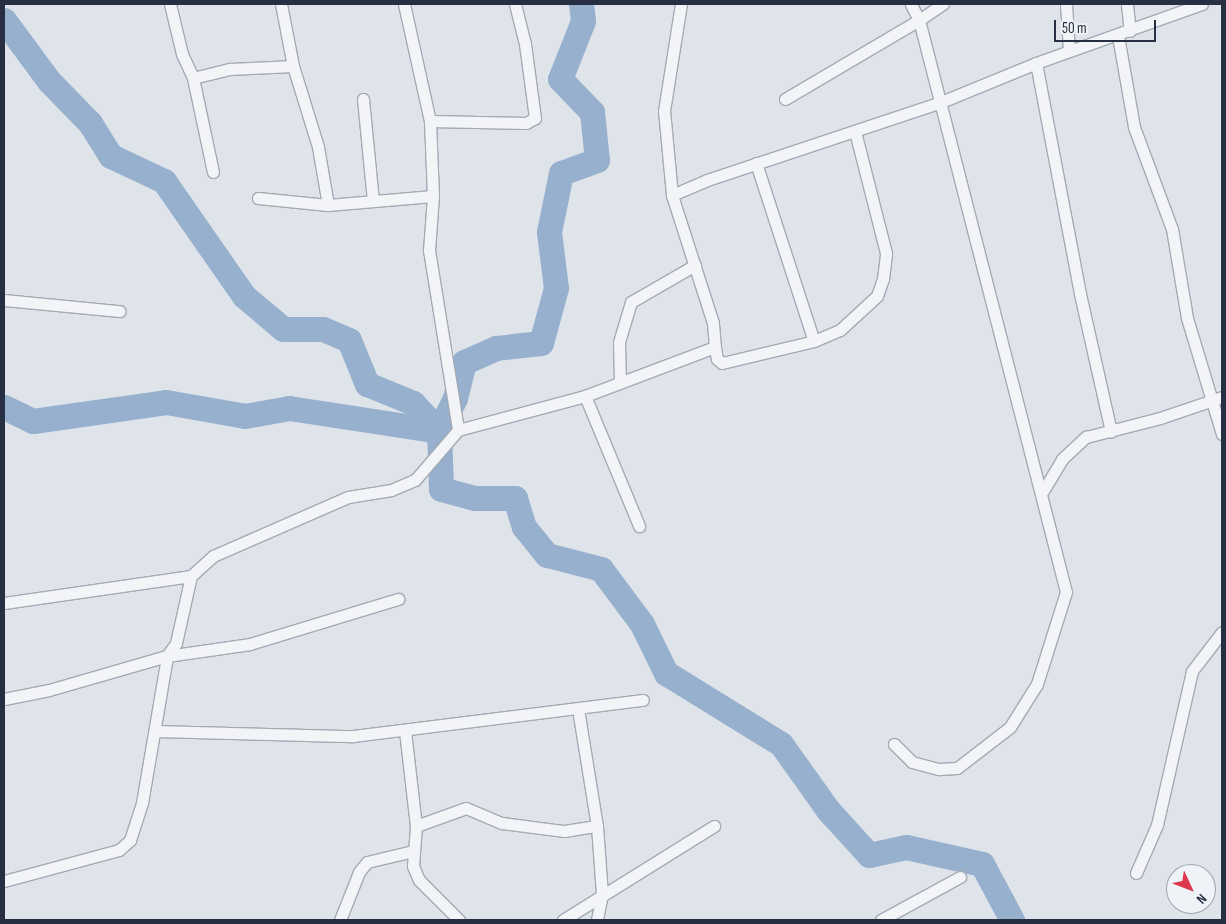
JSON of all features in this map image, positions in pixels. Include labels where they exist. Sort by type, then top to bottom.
[{"type":"street","points":[[170,4],[182,54],[193,78],[213,172]]},
{"type":"street","points":[[281,4],[293,66],[318,147],[328,205]]},
{"type":"street","points":[[404,4],[430,121],[433,196],[429,250],[458,430]]},
{"type":"street","points":[[430,121],[526,123],[534,118],[525,44],[515,4]]},
{"type":"street","points":[[682,4],[664,111],[672,195],[713,323],[717,359],[722,364],[814,341],[858,317],[877,296],[884,279],[886,253],[855,131]]},
{"type":"street","points":[[894,744],[912,762],[939,769],[958,768],[1010,727],[1026,705],[1066,592],[1043,491],[920,20],[911,4]]},
{"type":"street","points":[[785,99],[920,20],[943,4]]},
{"type":"street","points":[[1066,4],[1069,51]]},
{"type":"street","points":[[1128,4],[1130,31]]},
{"type":"street","points":[[672,195],[756,163],[941,102],[1036,62],[1118,36],[1202,4]]},
{"type":"street","points":[[1118,36],[1134,127],[1172,229],[1187,318],[1210,400],[1222,434]]},
{"type":"street","points":[[1036,62],[1074,266],[1111,432]]},
{"type":"street","points":[[193,78],[230,69],[293,66]]},
{"type":"street","points":[[363,99],[372,201]]},
{"type":"street","points":[[756,163],[814,341]]},
{"type":"street","points":[[258,198],[328,205],[433,196]]},
{"type":"street","points":[[620,382],[619,342],[631,302],[695,265]]},
{"type":"street","points":[[4,300],[119,311]]},
{"type":"street","points":[[4,603],[191,576],[213,556],[348,497],[391,490],[415,480],[458,430],[505,420],[585,396],[715,347]]},
{"type":"street","points":[[585,396],[639,526]]},
{"type":"street","points":[[1043,491],[1075,445],[1086,437],[1111,432],[1222,396]]},
{"type":"street","points":[[4,881],[119,850],[130,840],[142,803],[156,731],[166,656],[176,643],[191,576]]},
{"type":"street","points":[[4,699],[49,690],[166,656],[250,644],[398,600]]},
{"type":"street","points":[[1136,873],[1156,825],[1192,671],[1222,632]]},
{"type":"street","points":[[156,731],[352,736],[405,731],[643,700]]},
{"type":"street","points":[[578,709],[597,826],[602,894],[597,920]]},
{"type":"street","points":[[405,731],[416,826],[413,851],[420,880],[458,920]]},
{"type":"street","points":[[416,826],[466,808],[502,823],[564,830],[597,826]]},
{"type":"street","points":[[563,920],[714,826]]},
{"type":"street","points":[[340,920],[359,872],[367,862],[413,851]]},
{"type":"street","points":[[881,920],[960,877]]},
{"type":"waterway","points":[[581,4],[583,21],[560,79],[592,112],[597,160],[561,173],[549,232],[556,288],[541,343],[496,348],[464,362],[455,398],[439,431],[441,489],[475,498],[515,498],[524,527],[547,555],[601,569],[642,624],[666,673],[781,744],[828,810],[869,855],[906,847],[982,864],[1012,920]]},
{"type":"waterway","points":[[4,20],[49,81],[90,123],[111,156],[164,181],[244,296],[283,329],[323,329],[349,340],[367,384],[413,403],[439,431]]},
{"type":"waterway","points":[[4,407],[33,421],[166,402],[245,416],[289,408],[439,431]]}]
